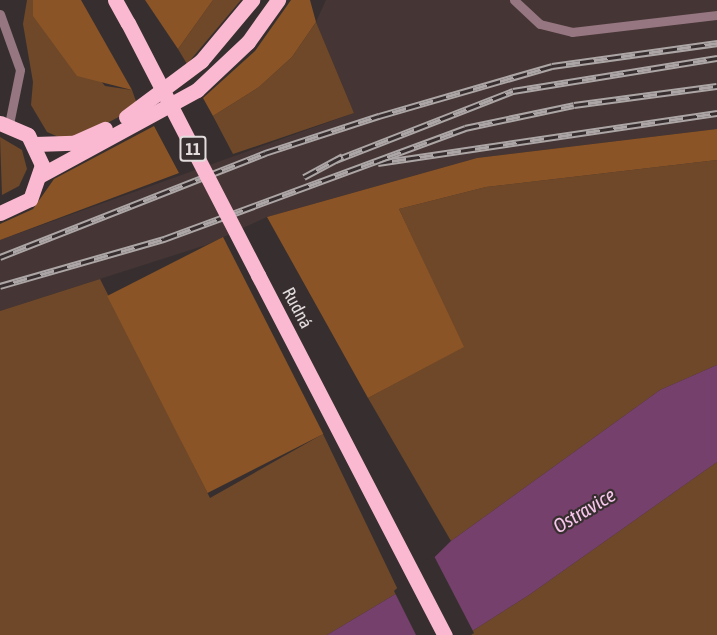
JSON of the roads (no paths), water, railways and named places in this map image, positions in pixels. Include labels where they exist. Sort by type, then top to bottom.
[{"type":"main road","name":"Rudná","points":[[116,0],[445,635]]},
{"type":"main road","points":[[121,0],[128,23]]},
{"type":"main road","points":[[4,123],[35,144],[73,143],[139,109],[201,61],[252,0]]},
{"type":"main road","points":[[0,213],[30,199],[41,176],[197,90],[248,42],[278,0]]},
{"type":"main road","points":[[35,144],[41,176]]},
{"type":"lane","points":[[514,0],[540,24],[572,32],[717,15]]},
{"type":"lane","points":[[0,14],[20,70],[4,123]]},
{"type":"water","name":"Ostravice","points":[[717,365],[717,462],[529,595],[466,635],[327,635],[399,592],[451,541],[660,390]]},
{"type":"railway","points":[[0,257],[265,153],[379,116],[552,66],[717,43]]},
{"type":"railway","points":[[336,160],[513,91],[717,58]]},
{"type":"railway","points":[[0,286],[164,239],[465,128],[574,105],[717,86]]},
{"type":"railway","points":[[378,163],[717,113]]},
{"type":"railway","points":[[304,177],[343,156]]}]
